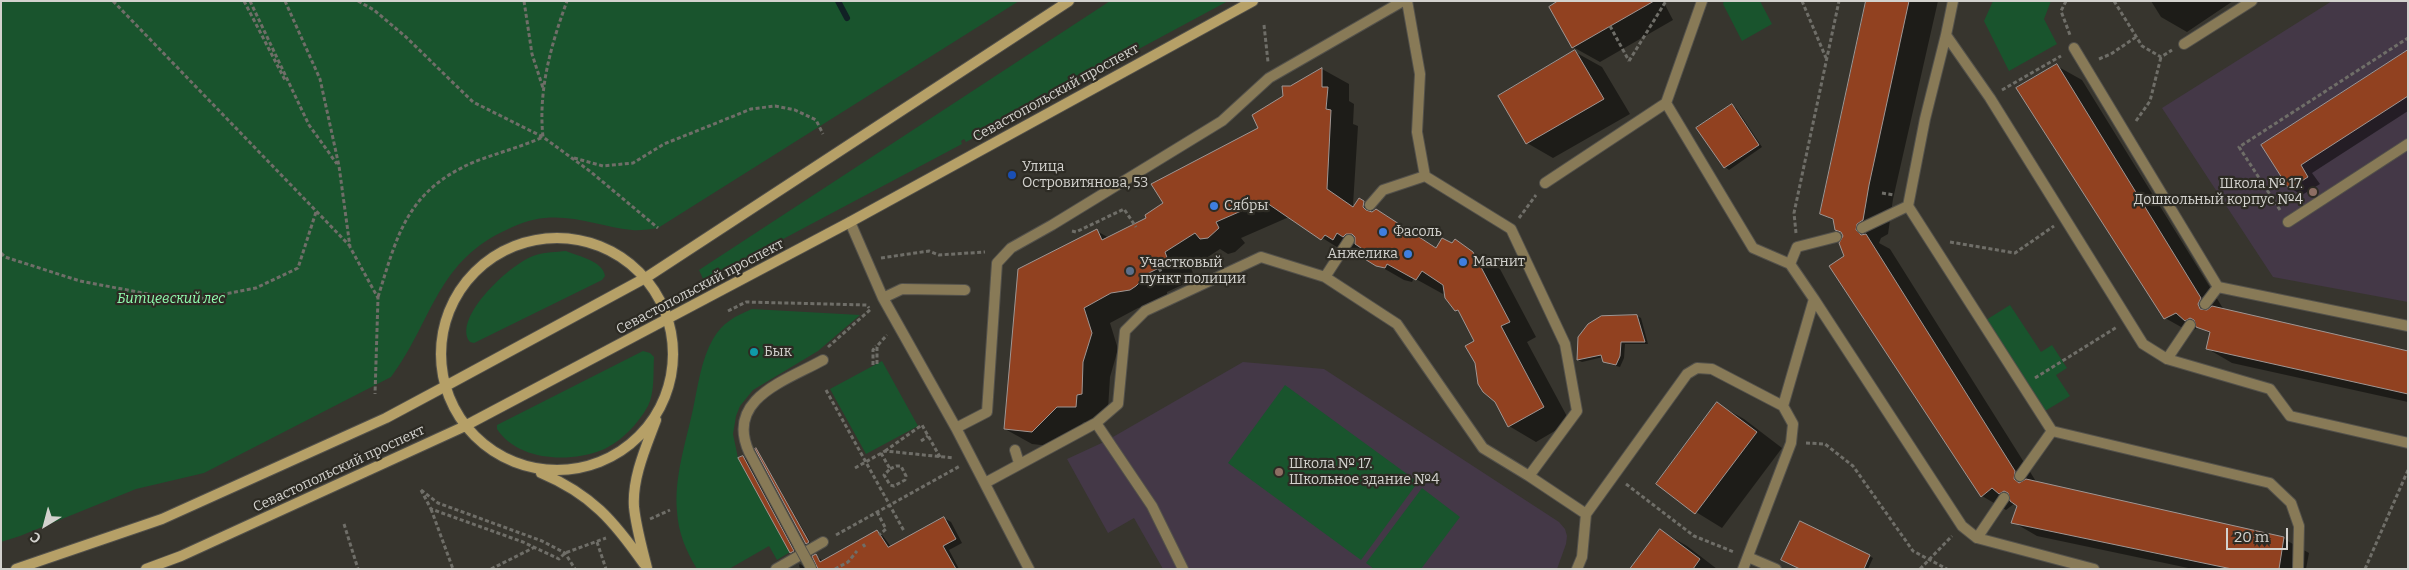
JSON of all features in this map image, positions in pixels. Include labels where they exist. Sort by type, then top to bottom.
[{"type":"main road","name":"Севастопольский проспект","points":[[16,569],[162,519],[386,418],[442,388],[647,277],[1069,1]]},
{"type":"main road","name":"Севастопольский проспект","points":[[146,569],[182,556],[463,427],[850,222],[1253,1]]},
{"type":"main road","points":[[570,234],[599,242],[625,256],[647,277],[660,297],[669,319],[674,347],[671,376],[647,443],[635,486],[634,505],[647,568],[621,532],[588,498],[563,482],[531,468],[505,460],[463,427],[450,408],[442,388],[439,360],[443,337],[464,292],[480,273],[498,257],[520,243],[544,236],[570,234]]},
{"type":"main road","points":[[531,468],[559,471],[583,468],[608,458],[629,445],[646,427],[662,403]]},
{"type":"lane","points":[[956,428],[987,412],[997,263],[1011,248],[1222,121],[1269,78],[1403,1]]},
{"type":"lane","points":[[1407,1],[1420,74],[1417,132],[1425,176],[1511,228],[1565,344],[1577,410],[1529,476]]},
{"type":"lane","points":[[1545,184],[1666,103],[1702,1]]},
{"type":"lane","points":[[1953,1],[1925,119],[1908,206],[2052,431],[2270,483],[2291,502],[2300,526],[2298,569]]},
{"type":"lane","points":[[2184,44],[2252,1]]},
{"type":"lane","points":[[1946,35],[1990,98],[2143,344],[2167,359],[2270,389],[2290,416],[2408,443]]},
{"type":"lane","points":[[2074,48],[2218,287],[2408,326]]},
{"type":"lane","points":[[1666,103],[1753,248],[1790,264],[1962,526],[1977,538],[2094,569]]},
{"type":"lane","points":[[2288,222],[2408,144]]},
{"type":"lane","points":[[1370,205],[1383,190],[1425,176]]},
{"type":"lane","points":[[1862,228],[1908,206]]},
{"type":"lane","points":[[850,222],[883,298],[956,428],[1030,569]]},
{"type":"lane","points":[[1790,264],[1797,247],[1836,237]]},
{"type":"lane","points":[[1325,277],[1349,240]]},
{"type":"lane","points":[[985,484],[1019,463],[1096,423],[1118,404],[1125,331],[1145,311],[1261,257],[1325,277],[1397,324],[1482,448],[1529,476],[1586,514]]},
{"type":"lane","points":[[2205,304],[2218,287]]},
{"type":"lane","points":[[883,298],[902,289],[965,290]]},
{"type":"lane","points":[[1783,406],[1814,299]]},
{"type":"lane","points":[[2167,359],[2190,325]]},
{"type":"lane","points":[[811,568],[743,440],[742,428],[747,411],[760,396],[823,360]]},
{"type":"lane","points":[[1577,569],[1582,557],[1586,514],[1687,374],[1697,368],[1712,369],[1783,406],[1792,424],[1791,443],[1744,569]]},
{"type":"lane","points":[[1096,423],[1152,506],[1183,569]]},
{"type":"lane","points":[[2020,476],[2052,431]]},
{"type":"lane","points":[[1015,450],[1019,463]]},
{"type":"lane","points":[[1977,538],[2004,498]]},
{"type":"lane","points":[[776,569],[823,542]]},
{"type":"lane","points":[[1748,557],[1776,569]]},
{"type":"path","points":[[113,1],[350,247],[378,298]]},
{"type":"path","points":[[244,1],[309,125],[339,166]]},
{"type":"path","points":[[250,1],[309,125]]},
{"type":"path","points":[[285,1],[320,79],[339,166],[350,247]]},
{"type":"path","points":[[358,1],[374,10],[474,102],[543,137],[571,157],[658,228]]},
{"type":"path","points":[[524,1],[532,54],[544,91]]},
{"type":"path","points":[[543,137],[541,114],[549,53],[567,1]]},
{"type":"path","points":[[1610,26],[1629,61],[1666,1]]},
{"type":"path","points":[[1802,1],[1827,59]]},
{"type":"path","points":[[1797,247],[1794,213],[1839,1]]},
{"type":"path","points":[[2014,82],[2074,48],[2061,11],[2066,1]]},
{"type":"path","points":[[2114,1],[2142,46],[2161,57]]},
{"type":"path","points":[[1264,25],[1269,78]]},
{"type":"path","points":[[2111,54],[2136,37]]},
{"type":"path","points":[[2288,222],[2239,147],[2408,38]]},
{"type":"path","points":[[2126,135],[2150,101],[2161,57],[2184,44]]},
{"type":"path","points":[[571,157],[602,166],[633,163],[664,144],[750,109],[775,106],[795,110],[816,120],[823,134]]},
{"type":"path","points":[[375,394],[378,298],[404,221],[419,199],[437,182],[474,162],[543,137]]},
{"type":"path","points":[[1511,228],[1545,184]]},
{"type":"path","points":[[1076,232],[1124,209],[1136,227]]},
{"type":"path","points":[[1,253],[5,257],[80,281],[148,294],[199,299],[256,288],[298,268],[316,212]]},
{"type":"path","points":[[1928,238],[2015,253],[2065,219]]},
{"type":"path","points":[[866,260],[929,251],[939,255],[971,252]]},
{"type":"path","points":[[728,311],[746,302],[867,305],[876,315]]},
{"type":"path","points":[[2023,386],[2128,321]]},
{"type":"path","points":[[875,364],[877,346],[889,333]]},
{"type":"path","points":[[826,390],[904,531]]},
{"type":"path","points":[[855,468],[885,451],[888,447],[922,425],[940,456]]},
{"type":"path","points":[[921,441],[928,436]]},
{"type":"path","points":[[1791,443],[1825,444],[1853,466],[1913,551],[1946,569]]},
{"type":"path","points":[[885,451],[956,458],[960,466]]},
{"type":"path","points":[[881,453],[890,469]]},
{"type":"path","points":[[823,542],[972,459]]},
{"type":"path","points":[[900,466],[906,476],[905,480],[894,486],[890,485],[884,475],[890,469],[900,466]]},
{"type":"path","points":[[2365,569],[2408,470]]},
{"type":"path","points":[[1614,474],[1694,536],[1748,557]]},
{"type":"path","points":[[453,569],[430,510],[420,490],[438,503],[542,541],[565,553],[575,569]]},
{"type":"path","points":[[430,510],[535,548],[558,559],[565,553],[606,538]]},
{"type":"path","points":[[650,519],[670,510]]},
{"type":"path","points":[[876,512],[886,529],[880,535]]},
{"type":"path","points":[[344,524],[358,569]]},
{"type":"path","points":[[1920,569],[1962,526]]},
{"type":"path","points":[[596,542],[606,569]]},
{"type":"path","points":[[491,569],[535,548]]},
{"type":"path","points":[[835,569],[848,562],[857,551]]},
{"type":"shaded area","name":"Школа № 17. Дошкольный корпус №4","points":[[2332,1],[2408,1],[2408,302],[2273,277],[2162,108]]},
{"type":"shaded area","name":"Школа № 17. Школьное здание №4","points":[[1243,362],[1324,369],[1559,522],[1565,529],[1567,536],[1557,569],[1163,569],[1134,518],[1108,533],[1067,459],[1106,441]]},
{"type":"green space","name":"Битцевский лес","points":[[1,1],[1019,1],[658,228],[632,230],[567,218],[556,218],[528,221],[502,232],[480,245],[462,261],[448,278],[405,357],[391,377],[204,473],[136,489],[1,542]]},
{"type":"green space","points":[[1110,1],[1228,1],[966,142],[964,139],[961,141],[962,144],[704,281],[699,270]]},
{"type":"green space","points":[[1724,1],[1760,1],[1772,24],[1742,41],[1723,4]]},
{"type":"green space","points":[[1993,1],[2051,1],[2044,19],[2057,44],[2009,71],[1984,21]]},
{"type":"green space","points":[[566,251],[600,266],[605,276],[602,280],[474,343],[470,342],[466,332],[469,319],[476,306],[500,279],[526,259],[536,255]]},
{"type":"green space","points":[[2010,305],[2041,352],[2052,345],[2067,368],[2056,375],[2070,396],[2045,411],[1986,320]]},
{"type":"green space","points":[[752,309],[860,315],[818,351],[753,390],[740,406],[736,416],[733,434],[738,458],[790,552],[777,560],[769,546],[729,569],[697,569],[683,541],[679,526],[677,485],[681,460],[700,373],[709,347],[725,324]]},
{"type":"green space","points":[[643,351],[650,353],[654,357],[653,388],[648,406],[634,426],[609,447],[575,457],[545,456],[518,448],[506,440],[497,429],[497,425]]},
{"type":"green space","points":[[882,361],[918,426],[866,454],[830,389]]},
{"type":"green space","points":[[1285,385],[1418,482],[1361,560],[1228,463]]},
{"type":"green space","points":[[1422,488],[1460,517],[1421,569],[1374,569],[1366,563]]},
{"type":"building","points":[[1558,1],[1654,1],[1572,48],[1549,7]]},
{"type":"building","points":[[1866,1],[1909,1],[1863,220],[1857,224],[1856,230],[1861,235],[1866,234],[2015,471],[2014,479],[2019,483],[2026,479],[2284,537],[2279,569],[2232,569],[2011,523],[2017,506],[2010,501],[2008,493],[2004,491],[1999,494],[1992,488],[1981,497],[1829,266],[1844,256],[1839,243],[1843,236],[1841,232],[1835,230],[1833,219],[1820,214]]},
{"type":"building","points":[[1575,50],[1604,99],[1526,144],[1498,96]]},
{"type":"building","points":[[2408,50],[2408,96],[2301,165],[2308,177],[2289,189],[2261,145]]},
{"type":"building","points":[[2057,64],[2201,298],[2198,304],[2200,309],[2207,310],[2212,306],[2408,351],[2408,394],[2206,349],[2210,332],[2196,327],[2194,320],[2190,318],[2185,321],[2176,313],[2164,319],[2016,88]]},
{"type":"building","points":[[1322,68],[1322,87],[1328,87],[1326,109],[1331,110],[1327,189],[1353,207],[1359,198],[1364,201],[1363,207],[1366,210],[1372,212],[1376,209],[1436,248],[1442,238],[1452,243],[1455,239],[1473,252],[1510,322],[1501,326],[1544,407],[1508,427],[1495,402],[1483,392],[1478,384],[1475,363],[1465,346],[1474,341],[1458,310],[1455,311],[1445,298],[1443,285],[1422,271],[1416,280],[1387,264],[1385,268],[1376,266],[1363,258],[1367,252],[1355,244],[1355,237],[1352,234],[1346,234],[1343,237],[1337,233],[1333,240],[1325,235],[1321,240],[1264,201],[1216,222],[1219,228],[1208,238],[1200,239],[1195,233],[1165,252],[1169,263],[1141,277],[1141,281],[1130,290],[1111,293],[1084,308],[1092,333],[1083,362],[1082,394],[1077,395],[1076,407],[1057,407],[1032,432],[1004,429],[1018,269],[1097,229],[1102,240],[1146,218],[1145,215],[1163,203],[1151,184],[1258,128],[1252,115],[1283,96],[1282,86],[1290,86]]},
{"type":"building","points":[[1732,104],[1759,145],[1724,168],[1696,128]]},
{"type":"building","points":[[1637,315],[1645,342],[1621,342],[1620,356],[1616,365],[1603,362],[1601,355],[1577,360],[1578,337],[1588,324],[1601,316]]},
{"type":"building","points":[[1717,402],[1757,432],[1695,514],[1656,484]]},
{"type":"building","points":[[755,449],[809,542],[806,544]]},
{"type":"building","points":[[743,456],[794,551],[790,553],[738,458]]},
{"type":"building","points":[[944,517],[956,539],[943,546],[956,569],[818,569],[812,556],[816,554],[820,562],[877,530],[888,547]]},
{"type":"building","points":[[1800,521],[1870,555],[1864,569],[1800,569],[1781,560]]},
{"type":"building","points":[[1660,529],[1700,559],[1693,569],[1630,569]]},
{"type":"waterway","points":[[838,1],[847,18]]},
{"type":"place","name":"Улица Островитянова, 53","points":[[1012,175]]},
{"type":"place","name":"Школа № 17. Дошкольный корпус №4","points":[[2313,192]]},
{"type":"place","name":"Сябры","points":[[1214,206]]},
{"type":"place","name":"Фасоль","points":[[1383,232]]},
{"type":"place","name":"Анжелика","points":[[1408,254]]},
{"type":"place","name":"Магнит","points":[[1463,262]]},
{"type":"place","name":"Участковый пункт полиции","points":[[1130,271]]},
{"type":"place","name":"Бык","points":[[754,352]]},
{"type":"place","name":"Школа № 17. Школьное здание №4","points":[[1279,472]]}]
